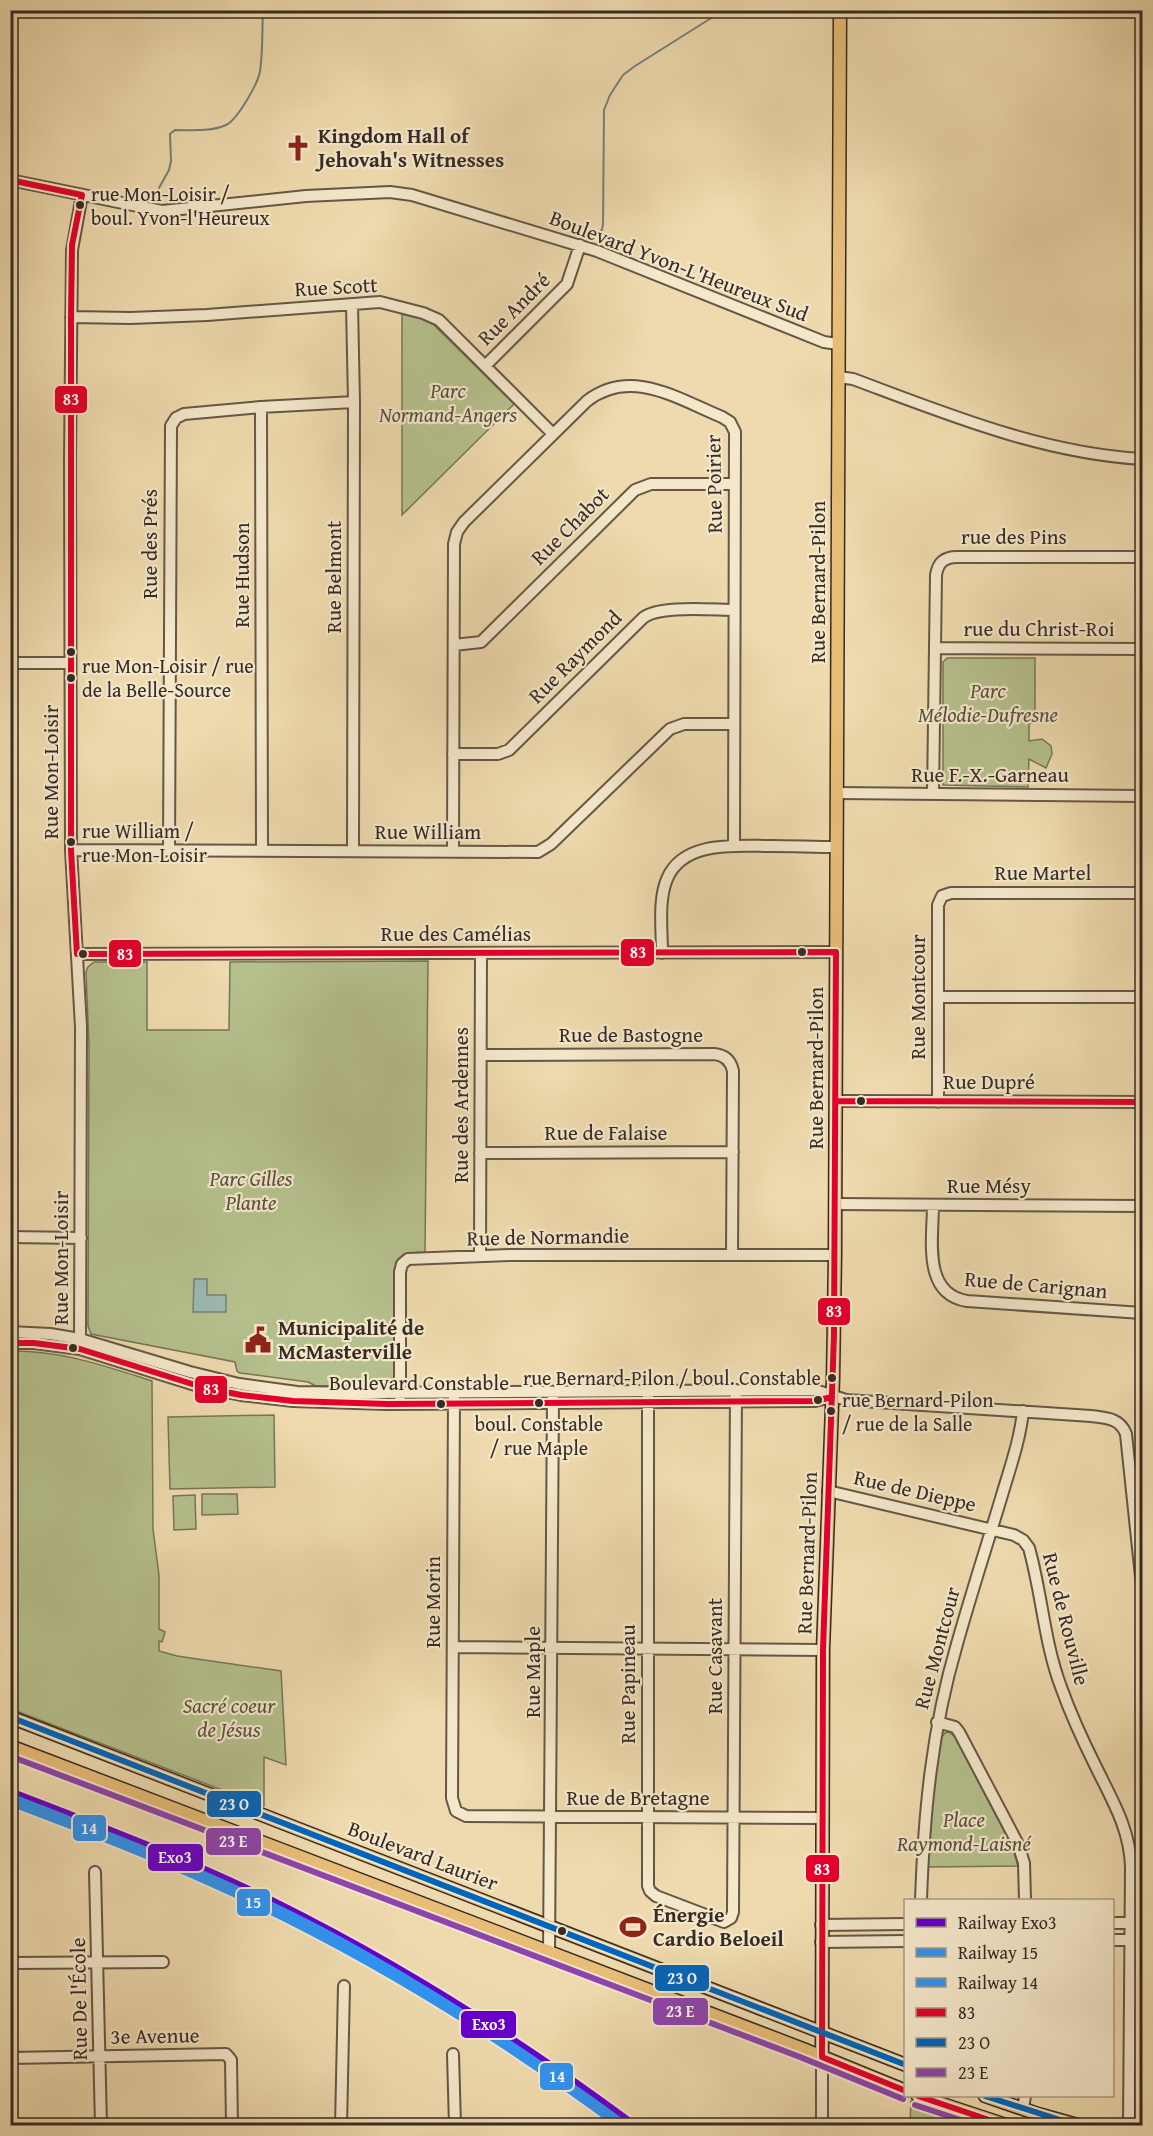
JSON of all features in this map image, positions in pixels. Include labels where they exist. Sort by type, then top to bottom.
[{"type":"main road","name":"Rue Bernard-Pilon","points":[[822,2057],[823,1650],[836,1204],[840,10]]},
{"type":"main road","name":"Boulevard Laurier","points":[[10,1717],[904,2064]]},
{"type":"main road","points":[[10,1746],[904,2090]]},
{"type":"main road","points":[[921,2097],[1009,2126]]},
{"type":"main road","points":[[988,2097],[1081,2126]]},
{"type":"street","name":"Boulevard Yvon-L'Heureux Sud","points":[[10,180],[147,209],[170,211],[306,196],[401,193],[580,245],[824,342],[838,344]]},
{"type":"street","name":"Rue Mon-Loisir","points":[[80,1344],[81,1027],[71,850],[70,663],[72,245],[82,195]]},
{"type":"street","name":"Rue André","points":[[485,366],[567,284],[580,245]]},
{"type":"street","name":"Rue Scott","points":[[71,317],[183,316],[389,303],[433,316],[442,323],[553,434]]},
{"type":"street","name":"Rue Belmont","points":[[352,305],[354,402],[353,850]]},
{"type":"street","points":[[838,377],[853,378],[1023,439],[1072,450],[1143,459]]},
{"type":"street","name":"Rue Poirier","points":[[453,851],[454,544],[457,532],[464,522],[587,401],[601,392],[628,385],[651,388],[722,417],[730,422],[735,432],[734,846]]},
{"type":"street","name":"Rue des Prés","points":[[169,851],[170,429],[176,418],[184,414],[354,402]]},
{"type":"street","name":"Rue Hudson","points":[[261,407],[262,851]]},
{"type":"street","name":"Rue Chabot","points":[[454,645],[474,645],[481,642],[635,490],[651,484],[734,484]]},
{"type":"street","name":"rue des Pins","points":[[933,794],[936,572],[940,564],[946,558],[957,556],[1143,557]]},
{"type":"street","name":"Rue Raymond","points":[[453,754],[498,754],[509,750],[651,612],[734,610]]},
{"type":"street","name":"rue du Christ-Roi","points":[[935,648],[1143,649]]},
{"type":"street","points":[[10,663],[70,663]]},
{"type":"street","name":"Rue William","points":[[71,850],[535,852],[544,849],[670,729],[681,724],[734,724]]},
{"type":"street","name":"Rue F.-X.-Garneau","points":[[837,793],[1143,796]]},
{"type":"street","points":[[662,953],[663,894],[670,871],[680,861],[711,848],[734,846],[837,847]]},
{"type":"street","name":"Rue Martel","points":[[944,895],[951,892],[1143,893]]},
{"type":"street","name":"Rue Montcour","points":[[938,1102],[938,903],[944,895]]},
{"type":"street","name":"Rue des Camélias","points":[[77,954],[836,952]]},
{"type":"street","name":"Rue des Ardennes","points":[[480,1256],[481,953]]},
{"type":"street","points":[[938,997],[1143,997]]},
{"type":"street","name":"Rue de Bastogne","points":[[481,1055],[721,1055],[729,1061],[732,1069],[732,1254]]},
{"type":"street","name":"Rue Dupré","points":[[836,1101],[1143,1102]]},
{"type":"street","name":"Rue de Falaise","points":[[480,1153],[733,1152]]},
{"type":"street","name":"Rue Mésy","points":[[836,1204],[1143,1206]]},
{"type":"street","name":"Rue de Carignan","points":[[933,1205],[934,1273],[942,1288],[955,1298],[967,1301],[1143,1313]]},
{"type":"street","points":[[10,1237],[81,1238]]},
{"type":"street","name":"Rue de Normandie","points":[[400,1398],[400,1272],[402,1264],[408,1259],[480,1256],[835,1255]]},
{"type":"street","name":"Boulevard Constable","points":[[10,1332],[50,1334],[117,1360],[310,1397],[454,1397],[554,1391],[648,1396],[736,1396],[815,1401],[832,1397],[846,1400],[1091,1416],[1117,1421],[1127,1437],[1143,1586]]},
{"type":"street","name":"Boulevard Constable","points":[[10,1343],[80,1344]]},
{"type":"street","name":"Rue Maple","points":[[549,1953],[554,1391]]},
{"type":"street","name":"Boulevard Constable","points":[[454,1397],[554,1403],[648,1396]]},
{"type":"street","name":"Rue Papineau","points":[[648,1396],[647,1883],[650,1891],[656,1896],[717,1920],[728,1921]]},
{"type":"street","name":"Rue Casavant","points":[[728,1921],[734,1912],[736,1396]]},
{"type":"street","name":"Rue Morin","points":[[454,1397],[452,1802],[456,1811]]},
{"type":"street","name":"Rue Montcour","points":[[921,1899],[928,1774],[937,1722],[956,1644],[1011,1467],[1023,1411]]},
{"type":"street","name":"Rue de Dieppe","points":[[828,1491],[992,1529]]},
{"type":"street","name":"Rue de Rouville","points":[[992,1529],[1018,1536],[1029,1548],[1046,1637],[1060,1686],[1082,1738],[1120,1814],[1127,1836],[1131,1859],[1130,2126]]},
{"type":"street","points":[[453,1647],[823,1650]]},
{"type":"street","points":[[937,1722],[955,1727],[959,1732],[1018,1844],[1024,1863],[1025,1899]]},
{"type":"street","name":"Rue de Bretagne","points":[[456,1811],[466,1816],[821,1818]]},
{"type":"street","name":"Rue De l'École","points":[[95,1872],[101,2126]]},
{"type":"street","points":[[1114,1923],[1143,1923]]},
{"type":"street","points":[[821,1924],[904,1924]]},
{"type":"street","points":[[1114,1940],[1143,1940]]},
{"type":"street","points":[[821,1942],[904,1941]]},
{"type":"street","points":[[10,1963],[163,1962]]},
{"type":"street","points":[[341,2126],[344,1986]]},
{"type":"street","points":[[453,2054],[455,2126]]},
{"type":"street","name":"3e Avenue","points":[[10,2058],[229,2055],[232,2126]]},
{"type":"street","name":"Rue Bernard-Pilon","points":[[822,2057],[822,2126]]},
{"type":"street","points":[[1023,2109],[1025,2097]]},
{"type":"green space","name":"Parc Normand-Angers","points":[[402,314],[427,320],[435,326],[514,404],[402,515]]},
{"type":"green space","name":"Parc Mélodie-Dufresne","points":[[947,658],[1035,658],[1035,723],[1029,723],[1029,741],[1042,739],[1051,746],[1052,754],[1046,768],[1029,759],[1028,787],[943,785],[943,662]]},
{"type":"green space","name":"Parc Gilles Plante","points":[[428,961],[425,1252],[402,1257],[394,1270],[394,1379],[389,1386],[316,1386],[308,1382],[240,1373],[237,1371],[235,1362],[91,1334],[88,1326],[89,1046],[86,972],[88,967],[94,962],[147,962],[147,1030],[229,1030],[230,962]]},
{"type":"green space","name":"Sacré coeur de Jésus","points":[[10,1351],[65,1356],[152,1381],[153,1529],[159,1575],[159,1629],[165,1632],[162,1642],[159,1641],[159,1651],[177,1656],[281,1671],[286,1765],[264,1757],[264,1806],[11,1709]]},
{"type":"green space","points":[[274,1415],[275,1487],[170,1489],[168,1417]]},
{"type":"green space","points":[[202,1494],[237,1494],[238,1514],[202,1515]]},
{"type":"green space","points":[[195,1495],[196,1529],[174,1530],[173,1496]]},
{"type":"green space","name":"Place Raymond-Laisné","points":[[949,1732],[955,1737],[1012,1846],[1018,1866],[928,1867],[931,1804],[941,1738]]},
{"type":"green space","points":[[911,2101],[981,2125],[910,2125]]},
{"type":"water","points":[[194,1279],[207,1279],[207,1295],[226,1295],[226,1312],[193,1312]]},
{"type":"waterway","points":[[159,188],[169,170],[171,161],[170,134],[175,130],[207,130],[226,125],[231,122],[246,101],[260,71],[263,10]]},
{"type":"waterway","points":[[555,227],[561,222],[594,234],[602,230],[604,110],[610,95],[623,75],[724,10]]},
{"type":"rail line","name":"Exo3","points":[[10,1792],[176,1858],[321,1926],[414,1978],[504,2034],[635,2126]]},
{"type":"rail line","name":"14","points":[[10,1797],[206,1876],[320,1930],[476,2022],[626,2126]]},
{"type":"rail line","name":"15","points":[[10,1802],[182,1870],[338,1945],[482,2030],[620,2126]]},
{"type":"transit line","name":"83","points":[[10,180],[82,195],[72,245],[71,317],[71,850],[77,954],[836,952],[834,1335],[823,1650],[822,2057],[904,2090]]},
{"type":"transit line","name":"83","points":[[836,1101],[1142,1102]]},
{"type":"transit line","name":"83","points":[[10,1343],[34,1343],[80,1349],[205,1388],[293,1401],[387,1404],[815,1401],[832,1397]]},
{"type":"transit line","points":[[10,1717],[904,2064]]},
{"type":"transit line","points":[[10,1756],[800,2057],[903,2099]]},
{"type":"transit line","name":"83","points":[[921,2097],[1007,2126]]},
{"type":"transit line","points":[[988,2097],[1079,2126]]},
{"type":"transit line","points":[[915,2105],[979,2126]]},
{"type":"place","name":"Kingdom Hall of Jehovah's Witnesses","points":[[298,148]]},
{"type":"place","name":"rue Mon-Loisir / boul. Yvon-l'Heureux","points":[[80,205]]},
{"type":"place","name":"rue Mon-Loisir / rue de la Belle-Source","points":[[71,678]]},
{"type":"place","name":"rue William / rue Mon-Loisir","points":[[71,842]]},
{"type":"place","name":"Municipalité de McMasterville","points":[[258,1340]]},
{"type":"place","name":"rue Bernard-Pilon / boul. Constable","points":[[832,1378]]},
{"type":"place","name":"boul. Constable / rue Maple","points":[[539,1403]]},
{"type":"place","name":"rue Bernard-Pilon / rue de la Salle","points":[[831,1411]]},
{"type":"place","name":"Énergie Cardio Beloeil","points":[[633,1927]]}]
